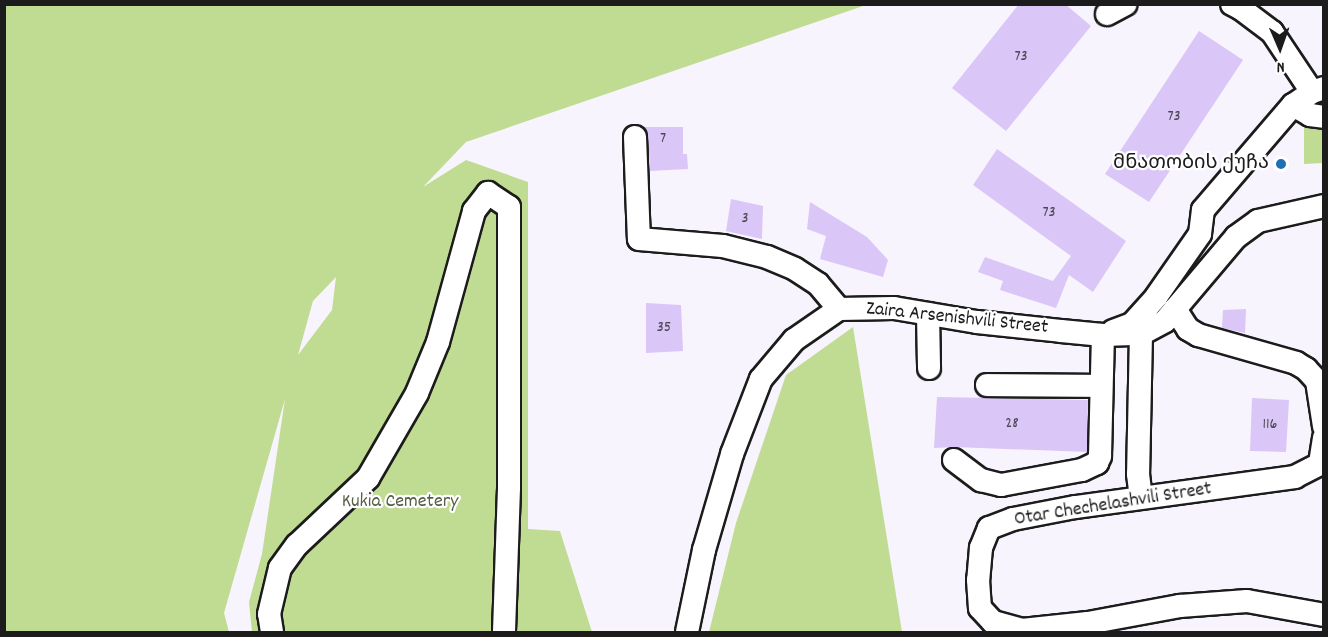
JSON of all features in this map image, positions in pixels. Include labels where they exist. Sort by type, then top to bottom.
[{"type":"street","points":[[954,460],[981,480],[1001,485],[1090,468],[1097,463],[1100,456],[1103,335],[1132,324],[1165,303],[1200,234],[1203,210],[1293,105],[1318,90],[1272,32],[1232,4]]},
{"type":"street","points":[[1293,105],[1310,115],[1323,117]]},
{"type":"street","points":[[635,138],[639,239],[723,246],[766,257],[795,269],[818,284],[839,309]]},
{"type":"street","points":[[272,633],[269,614],[280,568],[297,545],[368,478],[417,393],[438,342],[474,211],[488,193],[509,207],[509,465],[504,633]]},
{"type":"street","name":"Zaira Arsenishvili Street","points":[[687,633],[704,550],[732,454],[761,379],[794,340],[839,309],[894,308],[977,322],[1103,335],[1141,334],[1165,321],[1165,303],[1236,237],[1258,221],[1323,206]]},
{"type":"street","points":[[1165,303],[1188,328],[1198,335],[1296,363],[1306,369],[1317,381],[1323,426]]},
{"type":"street","points":[[928,314],[928,368]]},
{"type":"street","points":[[1141,334],[1138,474],[1141,497]]},
{"type":"street","points":[[987,385],[1101,386]]},
{"type":"street","name":"Otar Chechelashvili Street","points":[[1323,438],[1320,464],[1295,477],[1141,497],[1013,519],[988,528],[981,548],[980,608],[993,622],[1022,630],[1088,623],[1180,606],[1247,601],[1323,615]]},
{"type":"green space","name":"Kukia Cemetery","points":[[4,5],[866,5],[466,142],[423,187],[466,160],[528,182],[528,529],[560,531],[592,632],[252,632],[249,602],[262,554],[285,399],[224,613],[229,632],[5,632]],"holes":[[[336,277],[332,310],[298,355],[313,301]]]},
{"type":"green space","points":[[1304,128],[1323,128],[1323,163],[1304,164]]},
{"type":"green space","points":[[853,327],[902,632],[709,632],[736,523],[786,375]]},
{"type":"building","points":[[1019,4],[1065,4],[1091,26],[1006,131],[952,88]]},
{"type":"building","points":[[1199,31],[1243,60],[1149,202],[1105,174]]},
{"type":"building","points":[[644,127],[683,127],[683,154],[687,154],[688,169],[650,171],[648,136]]},
{"type":"building","points":[[997,149],[1126,241],[1093,292],[1069,275],[1056,308],[1000,290],[1003,281],[978,272],[985,257],[1053,281],[1071,256],[973,185]]},
{"type":"building","points":[[731,199],[763,206],[762,239],[726,231]]},
{"type":"building","points":[[810,202],[867,237],[888,260],[883,277],[820,259],[826,236],[807,229]]},
{"type":"building","points":[[646,303],[681,305],[683,351],[646,353]]},
{"type":"building","points":[[1246,309],[1245,333],[1222,328],[1223,310]]},
{"type":"building","points":[[937,397],[1088,400],[1087,452],[934,448]]},
{"type":"building","points":[[1252,398],[1289,400],[1286,452],[1250,451]]},
{"type":"place","name":"მნათობის ქუჩა","points":[[1281,164]]}]
